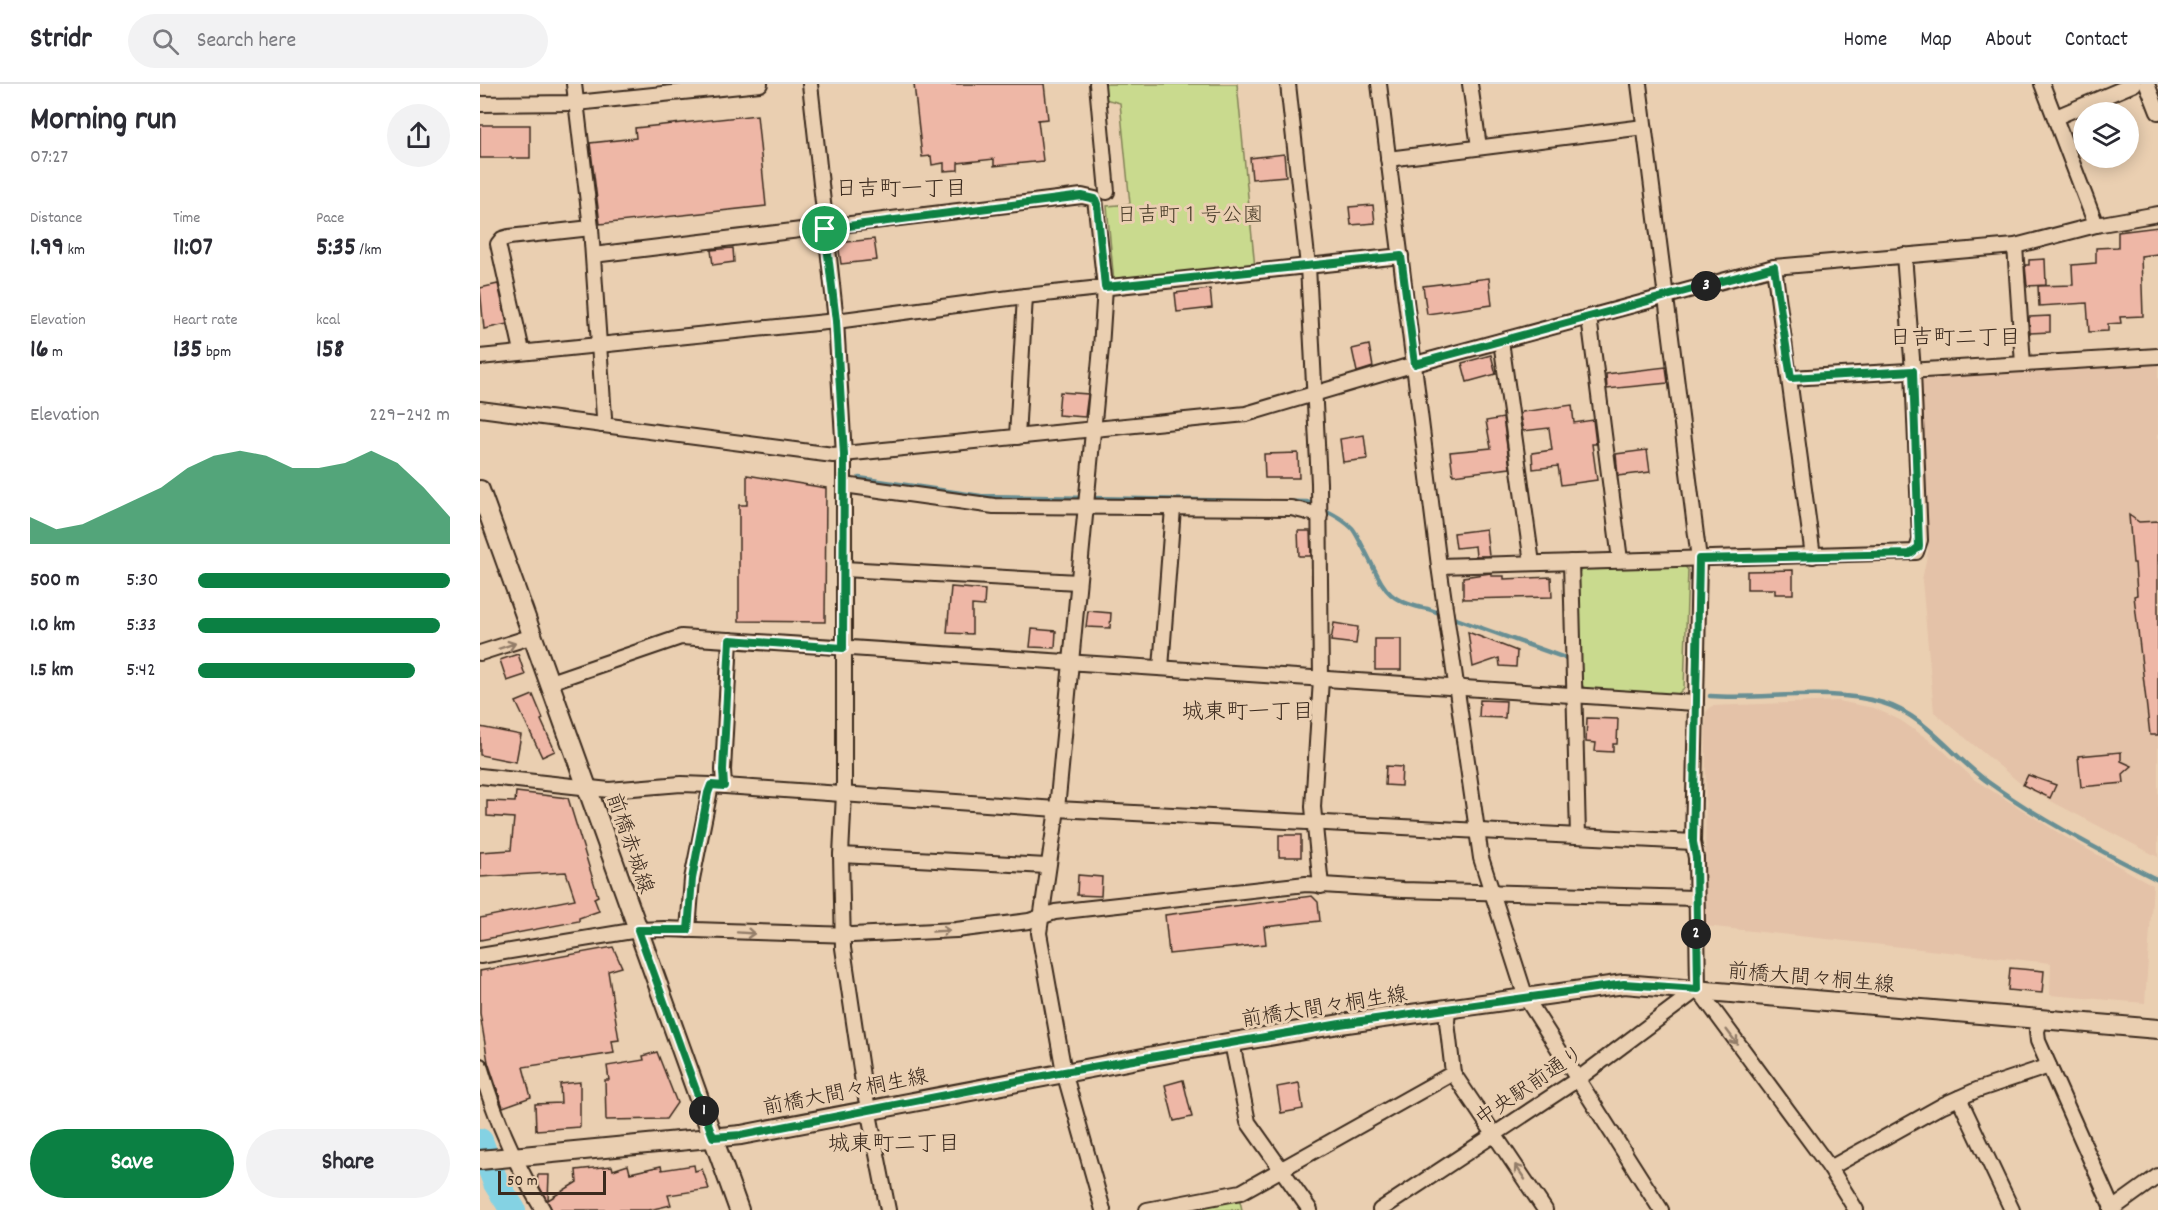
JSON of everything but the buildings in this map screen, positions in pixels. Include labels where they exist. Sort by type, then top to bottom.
[{"type":"main road","name":"前橋赤城線","points":[[480,490],[739,1210]]},
{"type":"main road","name":"前橋大間々桐生線","points":[[480,1160],[741,1135],[1232,1042],[1340,1024],[1624,984],[2040,1021],[2158,1029]]},
{"type":"street","points":[[574,84],[591,228],[600,345],[604,417],[602,425]]},
{"type":"street","points":[[480,104],[576,103],[760,84]]},
{"type":"street","points":[[810,84],[836,321],[844,455],[842,934],[852,1014],[888,1210]]},
{"type":"street","points":[[1097,84],[1107,192]]},
{"type":"street","points":[[1288,84],[1308,266],[1320,514],[1321,679],[1313,807],[1321,886]]},
{"type":"street","points":[[1379,84],[1439,566],[1481,858],[1526,998],[1660,1210]]},
{"type":"street","points":[[1470,84],[1479,147]]},
{"type":"street","points":[[1639,84],[1699,559],[1693,842],[1696,858],[1698,989],[1830,1168],[1856,1210]]},
{"type":"street","points":[[2042,84],[2096,225]]},
{"type":"street","points":[[2056,117],[2134,84]]},
{"type":"street","points":[[2147,84],[2158,111]]},
{"type":"street","points":[[1388,159],[1644,127]]},
{"type":"street","points":[[593,255],[1090,197],[1095,199],[1105,287],[1057,809],[1047,866],[1040,941],[1064,1072],[1103,1210]]},
{"type":"street","points":[[480,409],[844,455],[1245,414],[1415,364],[1774,267],[2015,246],[2096,225],[2158,214]]},
{"type":"street","points":[[522,351],[498,244],[502,239],[509,237],[591,228]]},
{"type":"street","points":[[2015,246],[2022,364]]},
{"type":"street","points":[[1439,566],[1910,554],[1919,547],[1913,371],[1904,255]]},
{"type":"street","points":[[480,357],[836,321],[1025,296],[1401,256]]},
{"type":"street","points":[[1774,267],[1791,378],[1813,556]]},
{"type":"street","points":[[1017,437],[1027,303],[1025,296]]},
{"type":"street","points":[[1589,317],[1620,560]]},
{"type":"street","points":[[1501,341],[1532,563]]},
{"type":"street","points":[[1791,378],[2158,356]]},
{"type":"street","points":[[844,485],[994,506],[1086,500],[1173,508],[1291,508],[1320,514]]},
{"type":"street","points":[[1161,668],[1173,508]]},
{"type":"street","points":[[1571,562],[1578,836]]},
{"type":"street","points":[[844,569],[1078,582]]},
{"type":"street","points":[[480,653],[533,636]]},
{"type":"street","points":[[550,682],[674,638],[1695,703]]},
{"type":"street","points":[[688,930],[692,879],[723,770],[730,640]]},
{"type":"street","points":[[480,776],[609,790],[681,784],[718,785],[1057,809],[1693,842]]},
{"type":"street","points":[[841,855],[1047,866]]},
{"type":"street","points":[[480,956],[638,930],[842,934],[956,930],[1029,921],[1054,912],[1295,885],[1695,898]]},
{"type":"street","name":"中央駅前通り","points":[[1380,1210],[1578,1079],[1698,989]]},
{"type":"street","points":[[1448,1010],[1447,1022],[1453,1073],[1541,1208]]},
{"type":"street","points":[[2040,1021],[2037,1031],[2038,1041],[2112,1210],[2158,1176]]},
{"type":"street","points":[[1232,1042],[1248,1122],[1310,1210]]},
{"type":"street","points":[[480,1066],[507,1157],[543,1210]]},
{"type":"street","points":[[1830,1168],[1959,1098],[2049,1066]]},
{"type":"street","points":[[1146,1210],[1241,1192],[1453,1073]]},
{"type":"street","points":[[1959,1098],[2012,1210]]},
{"type":"shaded area","points":[[2158,365],[2158,857],[2026,788],[1934,712],[1922,580],[1928,551],[1920,383],[1926,377]]},
{"type":"shaded area","points":[[1838,701],[1874,708],[1900,720],[1938,746],[1975,780],[2065,837],[2153,885],[2145,1003],[2050,995],[2051,963],[1705,926],[1706,712],[1712,706]]},
{"type":"green space","name":"日吉町１号公園","points":[[1104,84],[1237,84],[1255,268],[1114,283],[1107,206],[1130,204],[1120,103],[1105,99]]},
{"type":"green space","points":[[1683,564],[1688,570],[1684,688],[1677,695],[1585,689],[1582,685],[1578,573],[1583,568]]},
{"type":"green space","points":[[1236,1199],[1240,1201],[1242,1210],[1177,1210]]},
{"type":"waterway","points":[[859,478],[981,496],[1307,502],[1336,516],[1352,528],[1381,582],[1393,596],[1413,606],[1428,609],[1571,660]]},
{"type":"waterway","points":[[1710,696],[1841,696],[1862,698],[1898,709],[1926,727],[1975,772],[2008,796],[2071,834],[2158,880]]},
{"type":"waterway","points":[[480,1141],[496,1183],[513,1210]]},
{"type":"district","name":"日吉町一丁目","points":[[901,187]]},
{"type":"district","name":"日吉町二丁目","points":[[1955,336]]},
{"type":"district","name":"城東町一丁目","points":[[1248,710]]},
{"type":"district","name":"城東町二丁目","points":[[894,1142]]},
{"type":"route","points":[[1082,196],[1095,199],[1097,204],[1105,287],[1401,256],[1415,364],[1774,267],[1791,378],[1913,371],[1920,540],[1916,552],[1910,554],[1699,559],[1693,842],[1696,858],[1698,989],[1624,984],[1340,1024],[1064,1072],[741,1135],[713,1137],[638,930],[664,928],[688,930],[692,879],[708,793],[711,785],[724,786],[730,640],[843,648],[844,455],[836,321],[825,229],[1082,196]]}]
